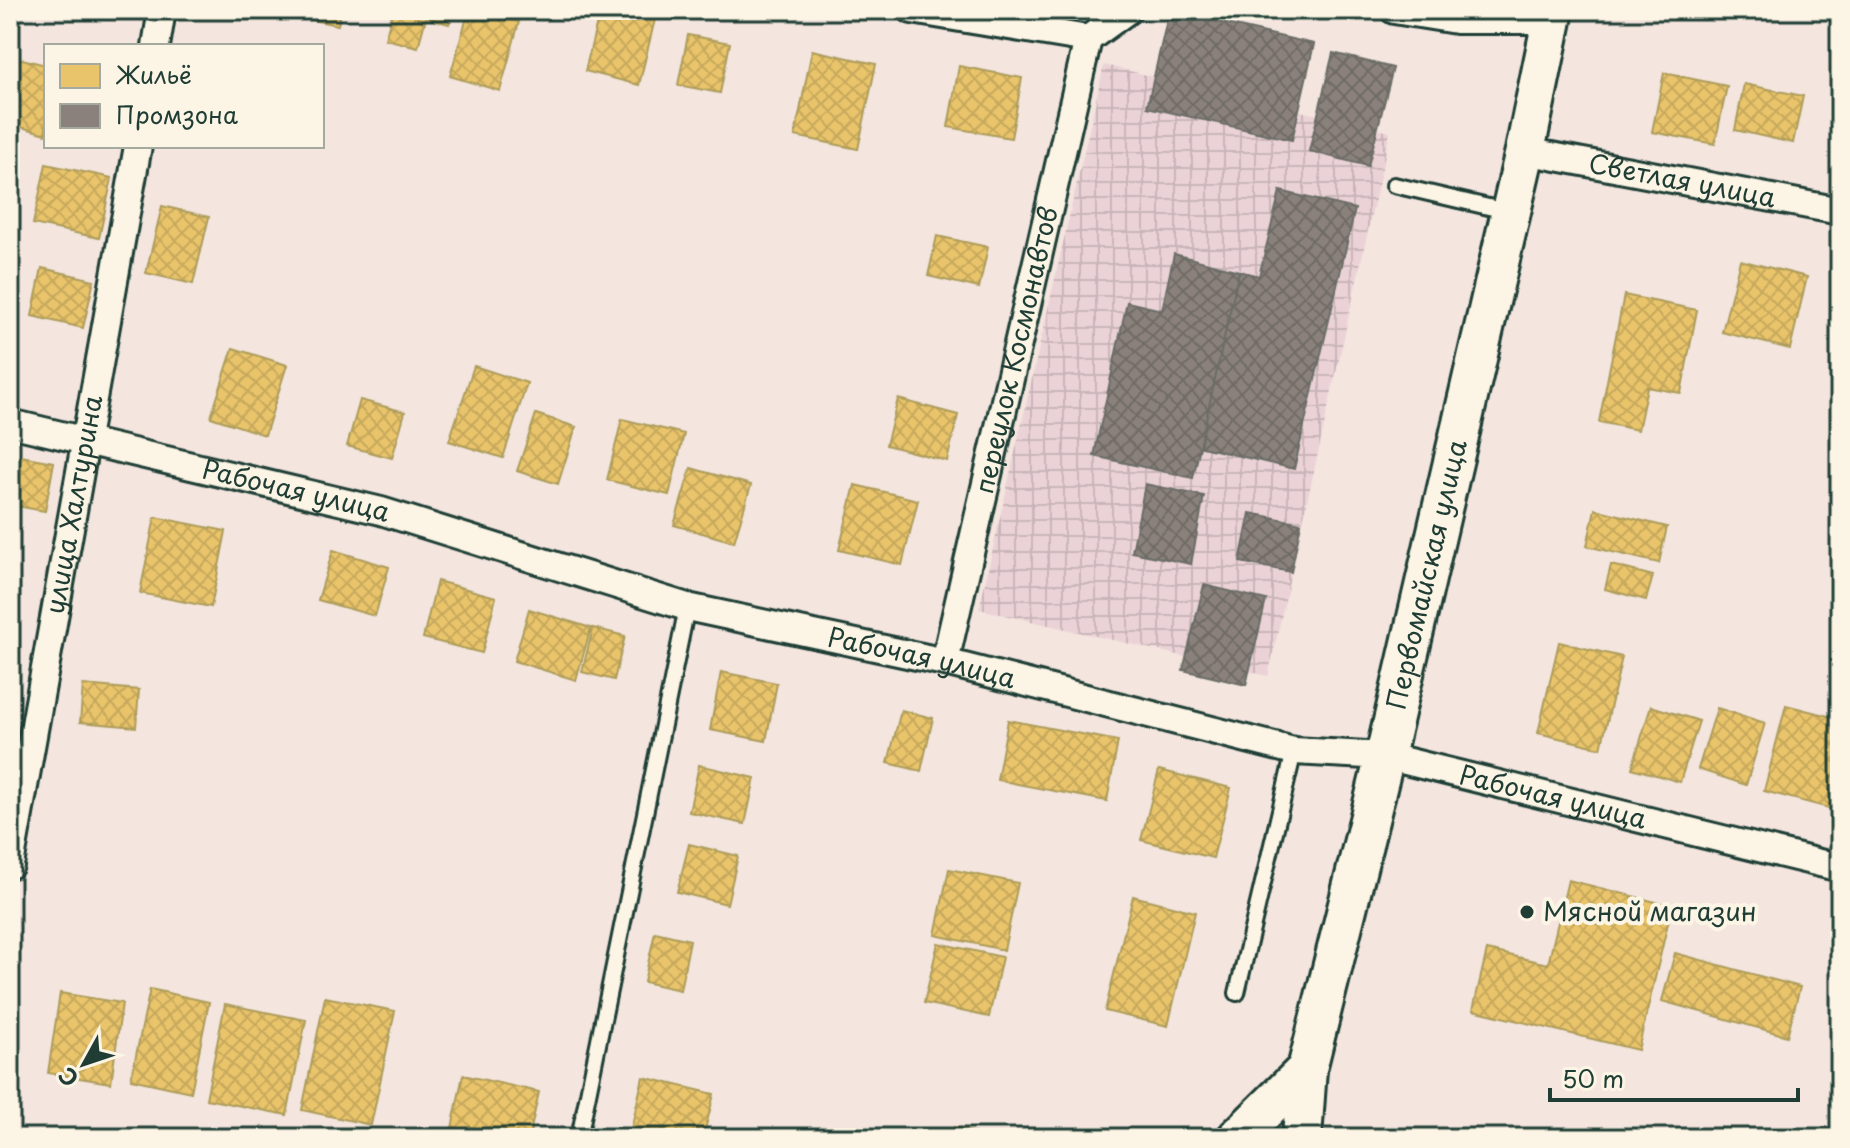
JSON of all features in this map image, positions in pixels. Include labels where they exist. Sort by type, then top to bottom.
[{"type":"main road","name":"Первомайская улица","points":[[1302,1138],[1307,1069],[1385,756],[1525,151],[1552,15]]},
{"type":"main road","points":[[1237,1138],[1307,1069]]},
{"type":"street","points":[[156,44],[162,10]]},
{"type":"street","points":[[912,10],[1088,39],[1128,10]]},
{"type":"street","points":[[1394,10],[1456,20],[1552,15]]},
{"type":"street","name":"переулок Космонавтов","points":[[945,662],[1088,39]]},
{"type":"street","name":"улица Халтурина","points":[[10,865],[138,148]]},
{"type":"street","name":"Светлая улица","points":[[1525,151],[1840,211]]},
{"type":"street","name":"Рабочая улица","points":[[10,423],[381,511],[687,607],[945,662],[1294,751],[1385,756],[1840,868]]},
{"type":"lane","points":[[1394,185],[1511,212]]},
{"type":"lane","points":[[579,1138],[687,607]]},
{"type":"lane","points":[[1237,993],[1294,751]]},
{"type":"shaded area","points":[[1104,65],[1390,132],[1268,676],[979,609]]},
{"type":"building: Жильё","points":[[281,10],[341,10],[338,25],[280,14]]},
{"type":"building: Жильё","points":[[393,10],[453,10],[449,24],[426,18],[418,47],[385,39]]},
{"type":"building: Жильё","points":[[469,10],[519,22],[500,91],[450,76]]},
{"type":"building: Жильё","points":[[600,10],[635,10],[656,15],[639,85],[585,71]]},
{"type":"building: Жильё","points":[[688,35],[730,43],[720,93],[678,85]]},
{"type":"building: Жильё","points":[[812,50],[876,64],[858,149],[795,136]]},
{"type":"building: Жильё","points":[[10,56],[44,64],[44,133],[10,124]]},
{"type":"building: Жильё","points":[[959,66],[1022,78],[1011,138],[948,127]]},
{"type":"building: Жильё","points":[[1664,73],[1727,86],[1715,144],[1652,132]]},
{"type":"building: Жильё","points":[[1744,84],[1803,96],[1793,143],[1735,130]]},
{"type":"building: Жильё","points":[[46,164],[112,178],[99,238],[33,224]]},
{"type":"building: Жильё","points":[[162,206],[209,217],[193,284],[146,273]]},
{"type":"building: Жильё","points":[[937,236],[988,247],[979,288],[928,276]]},
{"type":"building: Жильё","points":[[1740,260],[1807,277],[1790,349],[1722,332]]},
{"type":"building: Жильё","points":[[42,268],[94,280],[83,328],[32,316]]},
{"type":"building: Жильё","points":[[1624,295],[1697,310],[1681,393],[1647,387],[1638,430],[1599,422]]},
{"type":"building: Жильё","points":[[233,348],[287,365],[265,435],[211,417]]},
{"type":"building: Жильё","points":[[474,366],[527,383],[503,458],[449,441]]},
{"type":"building: Жильё","points":[[898,399],[958,415],[947,461],[886,445]]},
{"type":"building: Жильё","points":[[360,400],[405,412],[392,458],[347,446]]},
{"type":"building: Жильё","points":[[536,414],[576,427],[558,484],[517,471]]},
{"type":"building: Жильё","points":[[622,419],[684,434],[669,495],[607,480]]},
{"type":"building: Жильё","points":[[10,454],[54,462],[45,511],[10,505]]},
{"type":"building: Жильё","points":[[691,468],[751,485],[734,542],[674,525]]},
{"type":"building: Жильё","points":[[855,485],[918,500],[902,565],[839,550]]},
{"type":"building: Жильё","points":[[1595,509],[1667,527],[1659,563],[1587,546]]},
{"type":"building: Жильё","points":[[155,517],[226,531],[211,607],[140,593]]},
{"type":"building: Жильё","points":[[333,550],[389,567],[375,616],[318,600]]},
{"type":"building: Жильё","points":[[1611,565],[1653,576],[1646,600],[1605,589]]},
{"type":"building: Жильё","points":[[437,581],[496,597],[482,653],[423,638]]},
{"type":"building: Жильё","points":[[529,609],[591,628],[576,680],[514,661]]},
{"type":"building: Жильё","points":[[593,628],[625,636],[614,680],[582,672]]},
{"type":"building: Жильё","points":[[1559,642],[1622,657],[1601,748],[1538,733]]},
{"type":"building: Жильё","points":[[721,672],[777,683],[766,741],[710,730]]},
{"type":"building: Жильё","points":[[83,685],[139,690],[136,727],[80,722]]},
{"type":"building: Жильё","points":[[1786,705],[1840,719],[1840,811],[1764,791]]},
{"type":"building: Жильё","points":[[1651,706],[1699,721],[1680,782],[1632,768]]},
{"type":"building: Жильё","points":[[1717,708],[1765,723],[1746,785],[1698,769]]},
{"type":"building: Жильё","points":[[901,710],[933,718],[921,771],[888,763]]},
{"type":"building: Жильё","points":[[1008,720],[1118,741],[1107,801],[997,780]]},
{"type":"building: Жильё","points":[[699,765],[755,778],[745,824],[689,812]]},
{"type":"building: Жильё","points":[[1159,770],[1231,788],[1213,858],[1141,840]]},
{"type":"building: Жильё","points":[[689,844],[738,856],[727,904],[677,892]]},
{"type":"building: Жильё","points":[[949,869],[1018,883],[1004,950],[935,935]]},
{"type":"building: Жильё","points":[[1568,880],[1672,906],[1638,1050],[1473,1010],[1487,950],[1548,964]]},
{"type":"building: Жильё","points":[[1133,896],[1195,912],[1168,1026],[1105,1011]]},
{"type":"building: Жильё","points":[[655,932],[690,940],[680,990],[644,982]]},
{"type":"building: Жильё","points":[[938,943],[1002,957],[989,1017],[924,1003]]},
{"type":"building: Жильё","points":[[1675,953],[1800,987],[1787,1036],[1662,1001]]},
{"type":"building: Жильё","points":[[150,989],[209,1002],[191,1092],[131,1079]]},
{"type":"building: Жильё","points":[[60,993],[122,1003],[111,1083],[48,1073]]},
{"type":"building: Жильё","points":[[325,997],[395,1011],[371,1125],[302,1110]]},
{"type":"building: Жильё","points":[[225,1004],[306,1020],[287,1115],[206,1099]]},
{"type":"building: Жильё","points":[[463,1075],[539,1092],[529,1138],[450,1138]]},
{"type":"building: Жильё","points":[[643,1077],[714,1094],[703,1138],[629,1138]]},
{"type":"building: Жильё","points":[[954,1127],[989,1138],[950,1138]]},
{"type":"building: Промзона","points":[[1169,11],[1314,44],[1292,140],[1147,107]]},
{"type":"building: Промзона","points":[[1333,53],[1393,68],[1368,166],[1309,151]]},
{"type":"building: Промзона","points":[[1280,191],[1355,209],[1294,469],[1198,446],[1239,271],[1259,276]]},
{"type":"building: Промзона","points":[[1174,254],[1239,271],[1193,478],[1094,456],[1127,302],[1162,310]]},
{"type":"building: Промзона","points":[[1145,484],[1204,496],[1191,564],[1132,552]]},
{"type":"building: Промзона","points":[[1250,513],[1301,523],[1291,572],[1240,562]]},
{"type":"building: Промзона","points":[[1204,585],[1266,600],[1246,685],[1183,670]]},
{"type":"place","name":"Мясной магазин","points":[[1527,912]]}]
